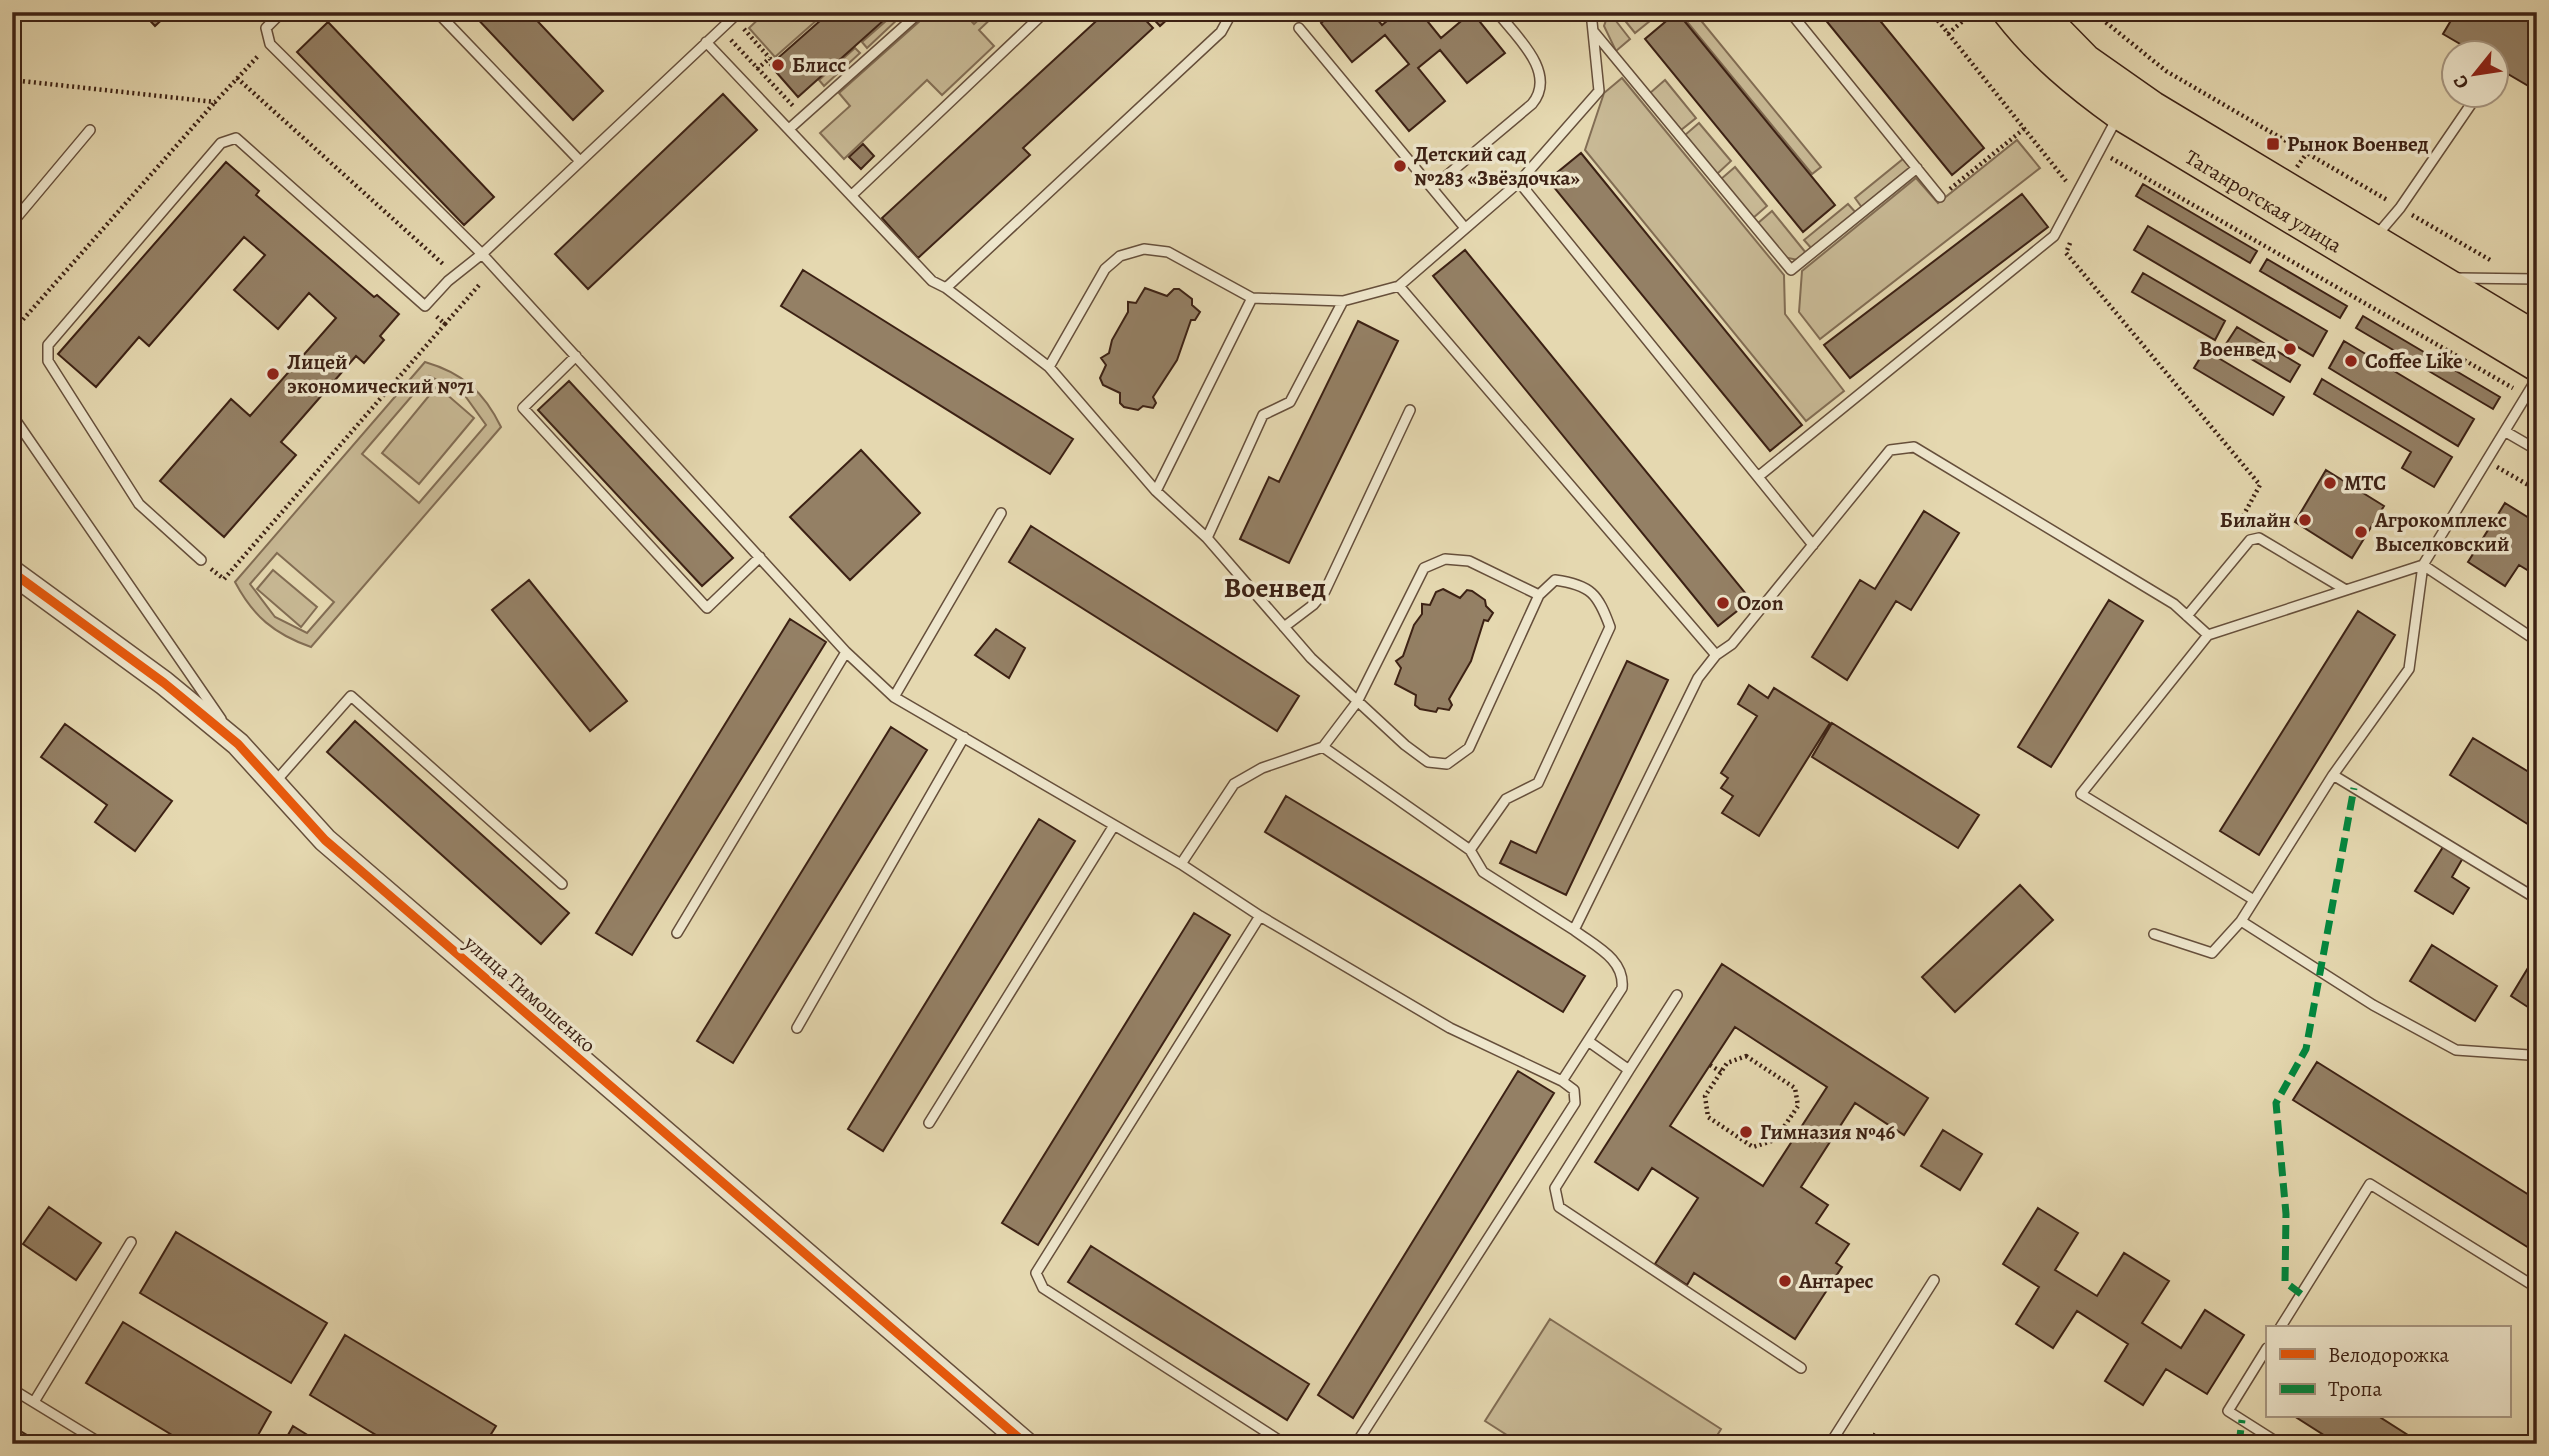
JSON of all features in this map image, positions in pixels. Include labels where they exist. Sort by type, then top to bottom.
[{"type":"main road","name":"Таганрогская улица","points":[[2008,12],[2034,45],[2071,79],[2126,104],[2374,239],[2537,338]]},
{"type":"main road","name":"Таганрогская улица","points":[[2039,12],[2126,104],[2537,366]]},
{"type":"street","name":"улица Тимошенко","points":[[12,572],[164,682],[238,744],[336,849],[1026,1444]]},
{"type":"lane","points":[[282,12],[266,28],[270,44],[482,254],[846,652],[894,697],[1113,827],[1181,864],[1260,916],[1450,1028],[1562,1081],[1573,1090],[1575,1103],[1356,1444]]},
{"type":"lane","points":[[437,12],[579,160]]},
{"type":"lane","points":[[789,128],[920,12]]},
{"type":"lane","points":[[852,195],[1045,12]]},
{"type":"lane","points":[[946,288],[1221,32],[1232,12]]},
{"type":"lane","points":[[1432,188],[1532,104],[1540,91],[1541,77],[1533,57],[1497,12]]},
{"type":"lane","points":[[1049,367],[1105,269],[1121,256],[1143,249],[1168,252],[1252,298],[1343,301],[1399,286],[1519,182],[1599,91],[1591,12]]},
{"type":"lane","points":[[1790,12],[1940,197]]},
{"type":"lane","points":[[201,560],[139,504],[48,361],[48,345],[221,143],[236,138],[425,306],[455,275],[482,254],[736,15]]},
{"type":"lane","points":[[1299,28],[1465,228]]},
{"type":"lane","points":[[1593,30],[1791,270],[1917,168]]},
{"type":"lane","points":[[706,42],[932,281],[946,288],[1049,367],[1156,491],[1207,538],[1284,627],[1357,702],[1428,762],[1447,764],[1469,748],[1539,595],[1555,580],[1575,583],[1599,597],[1610,627],[1538,783],[1506,799],[1470,850]]},
{"type":"lane","points":[[1759,476],[2054,236],[2126,104]]},
{"type":"lane","points":[[2374,239],[2400,208],[2468,108]]},
{"type":"lane","points":[[12,223],[90,130]]},
{"type":"lane","points":[[1519,182],[1813,545]]},
{"type":"lane","points":[[2439,278],[2537,279]]},
{"type":"lane","points":[[1399,286],[1716,654]]},
{"type":"lane","points":[[1156,491],[1252,298]]},
{"type":"lane","points":[[1207,538],[1263,415],[1290,402],[1343,301]]},
{"type":"lane","points":[[576,356],[523,408],[707,608],[760,558]]},
{"type":"lane","points":[[2154,934],[2212,953],[2241,921],[2333,775],[2409,669],[2423,565],[2537,378]]},
{"type":"lane","points":[[1284,627],[1313,605],[1325,591],[1409,410]]},
{"type":"lane","points":[[12,415],[238,744]]},
{"type":"lane","points":[[2506,432],[2537,450]]},
{"type":"lane","points":[[1574,930],[1698,678],[1716,654],[1732,644],[1890,450],[1914,447],[2174,604],[2208,635]]},
{"type":"lane","points":[[894,697],[1001,513]]},
{"type":"lane","points":[[2187,616],[2250,540],[2259,538],[2346,590]]},
{"type":"lane","points":[[1181,864],[1234,784],[1262,768],[1323,747],[1357,702],[1424,568],[1446,559],[1469,561],[1539,595]]},
{"type":"lane","points":[[2254,900],[2081,794],[2208,635],[2423,565]]},
{"type":"lane","points":[[2423,565],[2537,641]]},
{"type":"lane","points":[[677,933],[846,652]]},
{"type":"lane","points":[[274,783],[351,696],[562,884]]},
{"type":"lane","points":[[797,1028],[964,737]]},
{"type":"lane","points":[[1323,747],[1470,850],[1483,872],[1574,930],[1615,961],[1623,974],[1622,988],[1562,1081]]},
{"type":"lane","points":[[2333,775],[2537,899]]},
{"type":"lane","points":[[929,1122],[1113,827]]},
{"type":"lane","points":[[1260,916],[1036,1273],[1043,1288],[1285,1444]]},
{"type":"lane","points":[[2241,921],[2374,1005],[2456,1050],[2529,1055],[2537,1059]]},
{"type":"lane","points":[[1677,995],[1555,1188],[1559,1207],[1801,1368]]},
{"type":"lane","points":[[1588,1041],[1629,1070]]},
{"type":"lane","points":[[2281,1326],[2370,1184],[2537,1288]]},
{"type":"lane","points":[[34,1402],[131,1242]]},
{"type":"lane","points":[[1830,1444],[1934,1280]]},
{"type":"lane","points":[[2266,1350],[2228,1411],[2280,1444]]},
{"type":"lane","points":[[12,1389],[102,1444]]},
{"type":"path","points":[[1931,12],[2066,181],[2077,228],[2066,253],[2260,485],[2243,516],[2250,540]]},
{"type":"path","points":[[1948,34],[1973,12]]},
{"type":"path","points":[[2093,12],[2166,71],[2524,280]]},
{"type":"path","points":[[736,15],[773,62]]},
{"type":"path","points":[[720,29],[803,116]]},
{"type":"path","points":[[12,332],[215,102],[270,44]]},
{"type":"path","points":[[237,78],[455,275]]},
{"type":"path","points":[[12,80],[215,102]]},
{"type":"path","points":[[1940,197],[2025,128]]},
{"type":"path","points":[[2099,151],[2526,396]]},
{"type":"path","points":[[201,560],[224,579],[480,284]]},
{"type":"path","points":[[425,306],[445,324]]},
{"type":"path","points":[[2488,461],[2537,490]]},
{"type":"path","points":[[1746,1056],[1795,1088],[1798,1106],[1775,1140],[1753,1147],[1707,1117],[1705,1096],[1721,1072],[1727,1063],[1746,1056]]},
{"type":"path","points":[[1710,1065],[1721,1072]]},
{"type":"shaded area","points":[[766,12],[826,12],[775,57],[749,28]]},
{"type":"shaded area","points":[[930,12],[963,12],[974,24],[987,12],[998,12],[979,30],[994,46],[942,95],[927,80],[844,159],[820,133],[850,106],[839,93]]},
{"type":"shaded area","points":[[1609,12],[1630,39],[1616,51],[1604,26]]},
{"type":"shaded area","points":[[1618,12],[1661,12],[1635,33]]},
{"type":"shaded area","points":[[1679,12],[1694,12],[1821,167],[1812,174]]},
{"type":"shaded area","points":[[894,14],[898,19],[867,48],[862,42]]},
{"type":"shaded area","points":[[855,48],[860,53],[824,86],[819,80]]},
{"type":"shaded area","points":[[1622,78],[1784,275],[1785,314],[1844,391],[1806,421],[1585,150],[1604,93]]},
{"type":"shaded area","points":[[1665,80],[1696,118],[1681,130],[1650,93]]},
{"type":"shaded area","points":[[1699,123],[1731,161],[1717,174],[1685,135]]},
{"type":"shaded area","points":[[2017,140],[2040,168],[1820,339],[1799,312],[1802,271],[1916,178],[1938,203]]},
{"type":"shaded area","points":[[1903,159],[1912,169],[1863,209],[1855,198]]},
{"type":"shaded area","points":[[1735,167],[1767,206],[1753,218],[1721,179]]},
{"type":"shaded area","points":[[1848,204],[1857,214],[1813,250],[1804,240]]},
{"type":"shaded area","points":[[1772,211],[1806,253],[1798,260],[1783,257],[1757,224]]},
{"type":"shaded area","points":[[425,362],[451,372],[480,394],[501,427],[311,647],[275,630],[249,605],[235,582]],"holes":[[[429,376],[463,393],[486,425],[419,503],[362,454]],[[277,553],[334,602],[307,633],[275,617],[250,584]]]},
{"type":"shaded area","points":[[437,386],[474,418],[419,484],[382,453]]},
{"type":"shaded area","points":[[273,570],[317,607],[301,627],[257,589]]},
{"type":"shaded area","points":[[1550,1319],[1721,1429],[1712,1444],[1521,1444],[1485,1421]]},
{"type":"building","points":[[142,12],[170,12],[155,26]]},
{"type":"building","points":[[471,12],[529,12],[603,91],[573,120]]},
{"type":"building","points":[[830,12],[893,12],[798,97],[770,65]]},
{"type":"building","points":[[1106,12],[1138,12],[1153,28],[1023,148],[1030,155],[918,258],[882,218]]},
{"type":"building","points":[[1147,12],[1175,12],[1178,15],[1173,20],[1170,17],[1160,26]]},
{"type":"building","points":[[1335,12],[1371,12],[1382,25],[1398,12],[1420,12],[1441,38],[1472,12],[1505,53],[1467,83],[1440,50],[1418,68],[1445,101],[1409,131],[1376,91],[1409,64],[1385,35],[1352,62],[1321,23]]},
{"type":"building","points":[[1677,12],[1835,205],[1803,232],[1645,39]]},
{"type":"building","points":[[1819,12],[1873,12],[1984,148],[1952,175]]},
{"type":"building","points":[[2456,12],[2537,12],[2537,91],[2510,75],[2510,38],[2450,38],[2443,34]]},
{"type":"building","points":[[328,22],[494,197],[464,225],[297,52]]},
{"type":"building","points":[[723,94],[757,130],[588,289],[555,254]]},
{"type":"building","points":[[863,144],[874,156],[861,169],[849,157]]},
{"type":"building","points":[[1581,153],[1802,425],[1770,451],[1548,180]]},
{"type":"building","points":[[226,162],[259,191],[256,195],[374,297],[377,295],[399,314],[380,336],[384,340],[364,363],[356,356],[281,442],[296,455],[224,537],[160,481],[231,399],[250,416],[336,318],[309,293],[278,329],[234,290],[265,255],[244,237],[149,346],[139,337],[96,387],[58,354]]},
{"type":"building","points":[[2143,184],[2257,251],[2250,263],[2136,196]]},
{"type":"building","points":[[2022,194],[2048,227],[1850,378],[1824,345]]},
{"type":"building","points":[[2148,226],[2327,331],[2313,356],[2134,250]]},
{"type":"building","points":[[1465,250],[1751,600],[1718,626],[1433,276]]},
{"type":"building","points":[[2267,259],[2347,306],[2340,318],[2260,271]]},
{"type":"building","points":[[803,270],[1073,439],[1050,474],[781,306]]},
{"type":"building","points":[[2143,273],[2225,321],[2215,340],[2132,292]]},
{"type":"building","points":[[1145,288],[1167,296],[1174,289],[1179,289],[1192,299],[1192,305],[1200,312],[1195,320],[1191,320],[1177,360],[1153,397],[1156,403],[1153,408],[1143,406],[1138,410],[1124,407],[1120,403],[1120,393],[1103,385],[1100,378],[1106,365],[1101,358],[1109,353],[1112,340],[1128,312],[1128,302],[1136,303]]},
{"type":"building","points":[[2363,316],[2500,397],[2493,409],[2356,328]]},
{"type":"building","points":[[1358,321],[1398,341],[1289,563],[1240,539],[1269,477],[1279,482]]},
{"type":"building","points":[[2237,327],[2300,365],[2290,382],[2226,344]]},
{"type":"building","points":[[2344,341],[2474,419],[2458,446],[2329,368]]},
{"type":"building","points":[[2205,350],[2284,397],[2273,415],[2194,368]]},
{"type":"building","points":[[2322,379],[2452,457],[2434,487],[2402,468],[2411,452],[2314,394]]},
{"type":"building","points":[[569,381],[733,558],[702,586],[538,410]]},
{"type":"building","points":[[861,450],[920,513],[850,580],[790,517]]},
{"type":"building","points":[[2326,470],[2384,506],[2352,558],[2295,522]]},
{"type":"building","points":[[2505,503],[2537,523],[2537,576],[2519,565],[2505,586],[2468,562]]},
{"type":"building","points":[[1924,511],[1959,533],[1911,610],[1896,601],[1847,680],[1812,657],[1860,580],[1875,589]]},
{"type":"building","points":[[1031,526],[1299,696],[1277,731],[1009,562]]},
{"type":"building","points":[[529,580],[627,701],[590,731],[492,610]]},
{"type":"building","points":[[1443,589],[1460,598],[1467,590],[1472,591],[1485,600],[1486,606],[1493,613],[1488,621],[1484,620],[1471,661],[1449,699],[1452,705],[1449,710],[1438,708],[1436,712],[1420,709],[1415,705],[1416,695],[1395,684],[1401,668],[1396,661],[1403,656],[1414,625],[1422,614],[1422,604],[1430,605],[1436,592]]},
{"type":"building","points":[[2109,600],[2143,621],[2051,767],[2018,747]]},
{"type":"building","points":[[2358,611],[2395,635],[2259,855],[2220,831]]},
{"type":"building","points":[[790,619],[826,642],[632,955],[596,933]]},
{"type":"building","points":[[996,629],[1025,648],[1009,678],[975,655]]},
{"type":"building","points":[[1627,661],[1668,680],[1566,895],[1500,863],[1511,841],[1536,853]]},
{"type":"building","points":[[1749,685],[1768,698],[1774,688],[1830,723],[1759,836],[1722,813],[1733,796],[1721,788],[1728,778],[1721,773],[1757,716],[1738,704]]},
{"type":"building","points":[[355,721],[569,913],[541,944],[327,752]]},
{"type":"building","points":[[1832,723],[1979,815],[1958,848],[1812,757]]},
{"type":"building","points":[[65,724],[172,801],[135,851],[95,822],[107,805],[41,757]]},
{"type":"building","points":[[891,727],[927,750],[733,1063],[697,1041]]},
{"type":"building","points":[[2473,738],[2537,777],[2537,830],[2450,775]]},
{"type":"building","points":[[1286,796],[1585,976],[1563,1012],[1265,832]]},
{"type":"building","points":[[1039,819],[1075,841],[883,1151],[848,1129]]},
{"type":"building","points":[[2445,844],[2464,856],[2452,877],[2469,888],[2453,914],[2415,891]]},
{"type":"building","points":[[2020,885],[2053,920],[1955,1012],[1922,977]]},
{"type":"building","points":[[1194,913],[1230,935],[1038,1245],[1002,1223]]},
{"type":"building","points":[[2432,945],[2497,986],[2475,1021],[2410,981]]},
{"type":"building","points":[[2534,958],[2537,960],[2537,1013],[2511,996]]},
{"type":"building","points":[[1722,964],[1928,1098],[1904,1135],[1855,1103],[1801,1187],[1828,1205],[1816,1223],[1849,1244],[1836,1263],[1842,1267],[1795,1339],[1694,1273],[1687,1285],[1655,1264],[1698,1198],[1652,1168],[1638,1190],[1595,1162]],"holes":[[[1735,1027],[1827,1087],[1763,1186],[1670,1126]]]},
{"type":"building","points":[[2317,1062],[2537,1200],[2537,1253],[2293,1100]]},
{"type":"building","points":[[1518,1071],[1554,1093],[1353,1418],[1318,1395]]},
{"type":"building","points":[[1943,1130],[1982,1154],[1960,1190],[1921,1166]]},
{"type":"building","points":[[49,1207],[101,1243],[76,1280],[23,1244]]},
{"type":"building","points":[[2038,1208],[2078,1233],[2055,1270],[2097,1296],[2124,1253],[2169,1281],[2142,1323],[2181,1348],[2205,1310],[2244,1335],[2207,1394],[2166,1369],[2143,1405],[2105,1381],[2128,1344],[2077,1311],[2053,1348],[2016,1324],[2039,1287],[2003,1264]]},
{"type":"building","points":[[176,1232],[327,1323],[291,1383],[140,1293]]},
{"type":"building","points":[[1091,1246],[1309,1384],[1287,1420],[1068,1282]]},
{"type":"building","points":[[123,1322],[271,1412],[253,1444],[187,1444],[86,1383]]},
{"type":"building","points":[[345,1335],[496,1426],[485,1444],[391,1444],[310,1395]]},
{"type":"building","points":[[2297,1418],[2381,1418],[2422,1444],[2338,1444]]},
{"type":"building","points":[[12,1426],[42,1444],[12,1444]]},
{"type":"building","points":[[293,1426],[322,1444],[283,1444]]},
{"type":"building","points":[[1874,1434],[1889,1444],[1868,1444]]},
{"type":"marked path","points":[[2301,1294],[2285,1282],[2286,1214],[2276,1103],[2306,1049],[2354,788]]},
{"type":"marked path","points":[[2239,1444],[2242,1420]]},
{"type":"cycle path","points":[[12,572],[164,683],[238,744],[325,840],[1026,1444]]},
{"type":"place","name":"Блисс","points":[[778,65]]},
{"type":"place","name":"Рынок Военвед","points":[[2273,144]]},
{"type":"place","name":"Детский сад №283 «Звёздочка»","points":[[1400,166]]},
{"type":"place","name":"Военвед","points":[[2290,349]]},
{"type":"place","name":"Coffee Like","points":[[2351,361]]},
{"type":"place","name":"Лицей экономический №71","points":[[273,374]]},
{"type":"place","name":"МТС","points":[[2330,483]]},
{"type":"place","name":"Билайн","points":[[2305,520]]},
{"type":"place","name":"Агрокомплекс Выселковский","points":[[2361,532]]},
{"type":"place","name":"Ozon","points":[[1723,603]]},
{"type":"place","name":"Гимназия №46","points":[[1746,1132]]},
{"type":"place","name":"Антарес","points":[[1785,1281]]},
{"type":"district","name":"Военвед","points":[[1275,588]]}]
